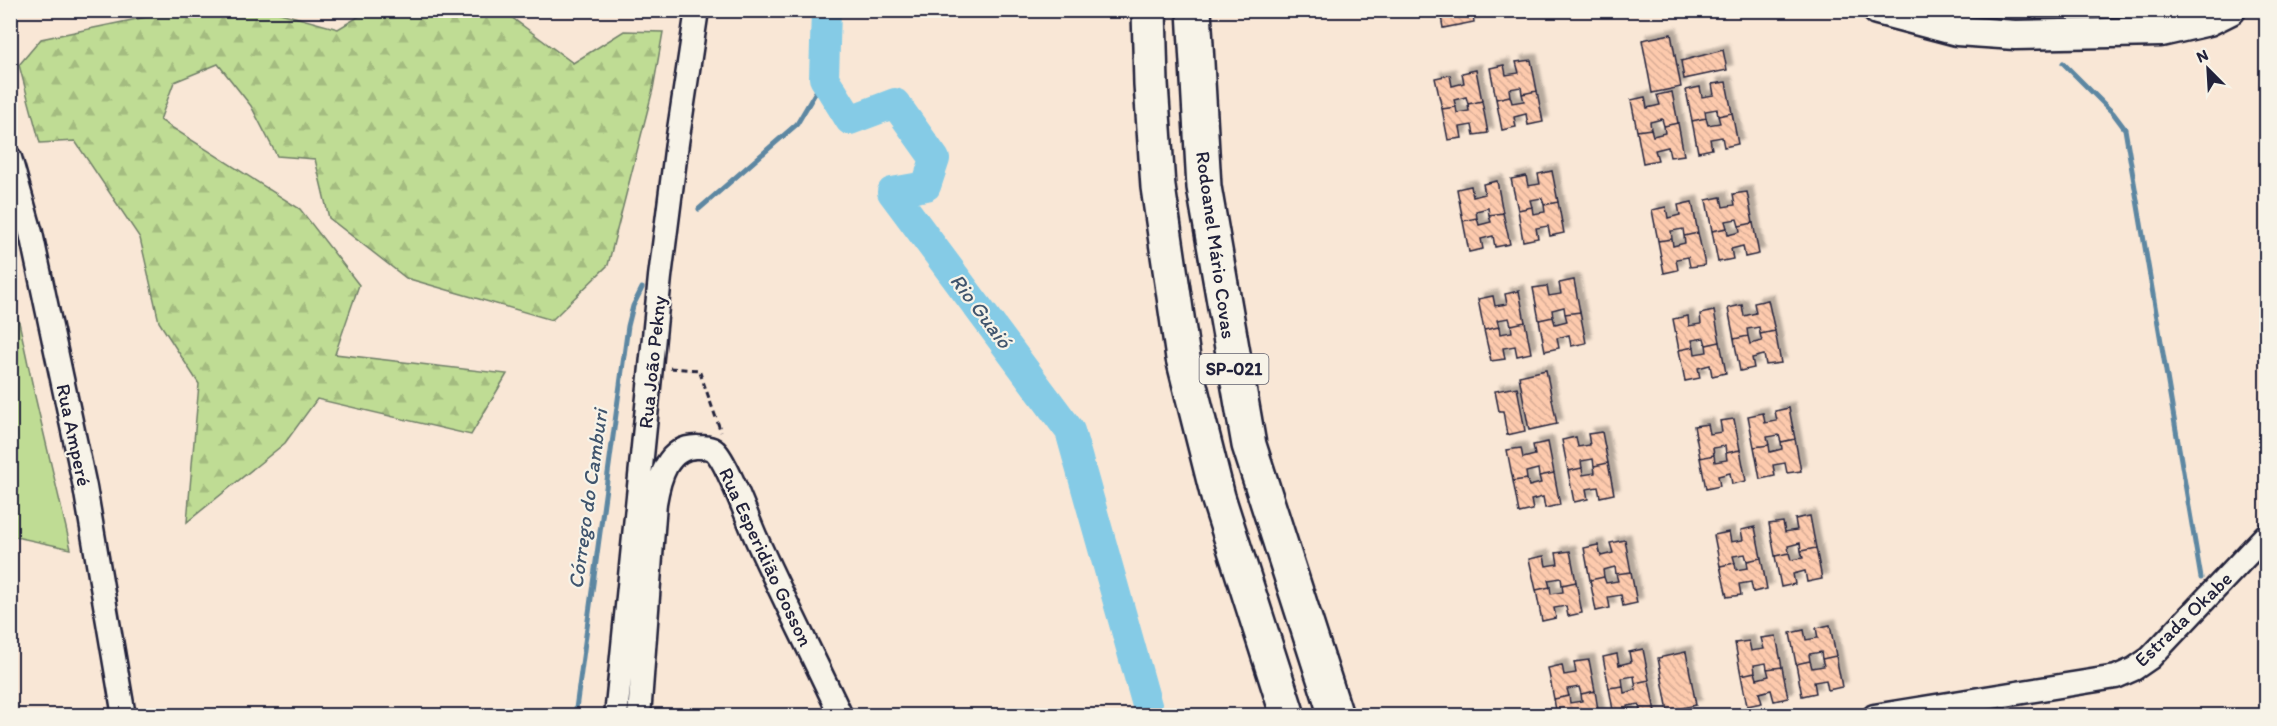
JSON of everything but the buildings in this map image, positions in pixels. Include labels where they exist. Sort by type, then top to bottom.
[{"type":"highway","name":"SP-021","points":[[1149,10],[1158,187],[1183,358],[1218,497],[1288,716]]},
{"type":"highway","name":"Rodoanel Mário Covas","points":[[1194,10],[1204,187],[1248,445],[1336,716]]},
{"type":"main road","points":[[1877,10],[1957,31],[2015,35],[2161,32],[2208,21],[2231,10]]},
{"type":"street","name":"Rua João Pekny","points":[[616,716],[660,277],[697,10]]},
{"type":"street","name":"Rua Amperé","points":[[10,158],[31,233],[85,487],[124,716]]},
{"type":"street","name":"Rua Esperidião Gosson","points":[[639,716],[655,502],[660,477],[665,465],[678,453],[692,447],[705,447],[715,451],[724,465],[756,538],[841,716]]},
{"type":"street","name":"Estrada Okabe","points":[[1874,716],[2116,677],[2134,669],[2150,657],[2263,545]]},
{"type":"path","points":[[652,367],[699,370],[722,435]]},
{"type":"green space","points":[[180,10],[273,11],[338,29],[368,11],[503,11],[573,63],[624,31],[663,32],[653,89],[608,265],[552,320],[406,278],[329,218],[315,159],[277,156],[251,106],[218,64],[174,82],[160,120],[300,209],[359,285],[335,354],[507,374],[471,435],[317,399],[285,443],[187,522],[199,384],[159,322],[140,238],[75,141],[40,143],[19,65],[41,39]]},
{"type":"green space","points":[[2074,11],[2188,11],[2172,19],[2075,17]]},
{"type":"green space","points":[[10,280],[34,392],[71,549],[11,536]]},
{"type":"waterway","name":"Rio Guaió","points":[[826,10],[824,78],[850,120],[895,103],[935,159],[926,186],[892,192],[1070,431],[1150,716]]},
{"type":"waterway","points":[[2063,63],[2113,113],[2125,129],[2201,578]]},
{"type":"waterway","name":"Córrego do Camburi","points":[[699,209],[797,124],[824,78]]},
{"type":"waterway","name":"Córrego do Camburi","points":[[575,716],[628,326],[633,306],[642,288]]}]
